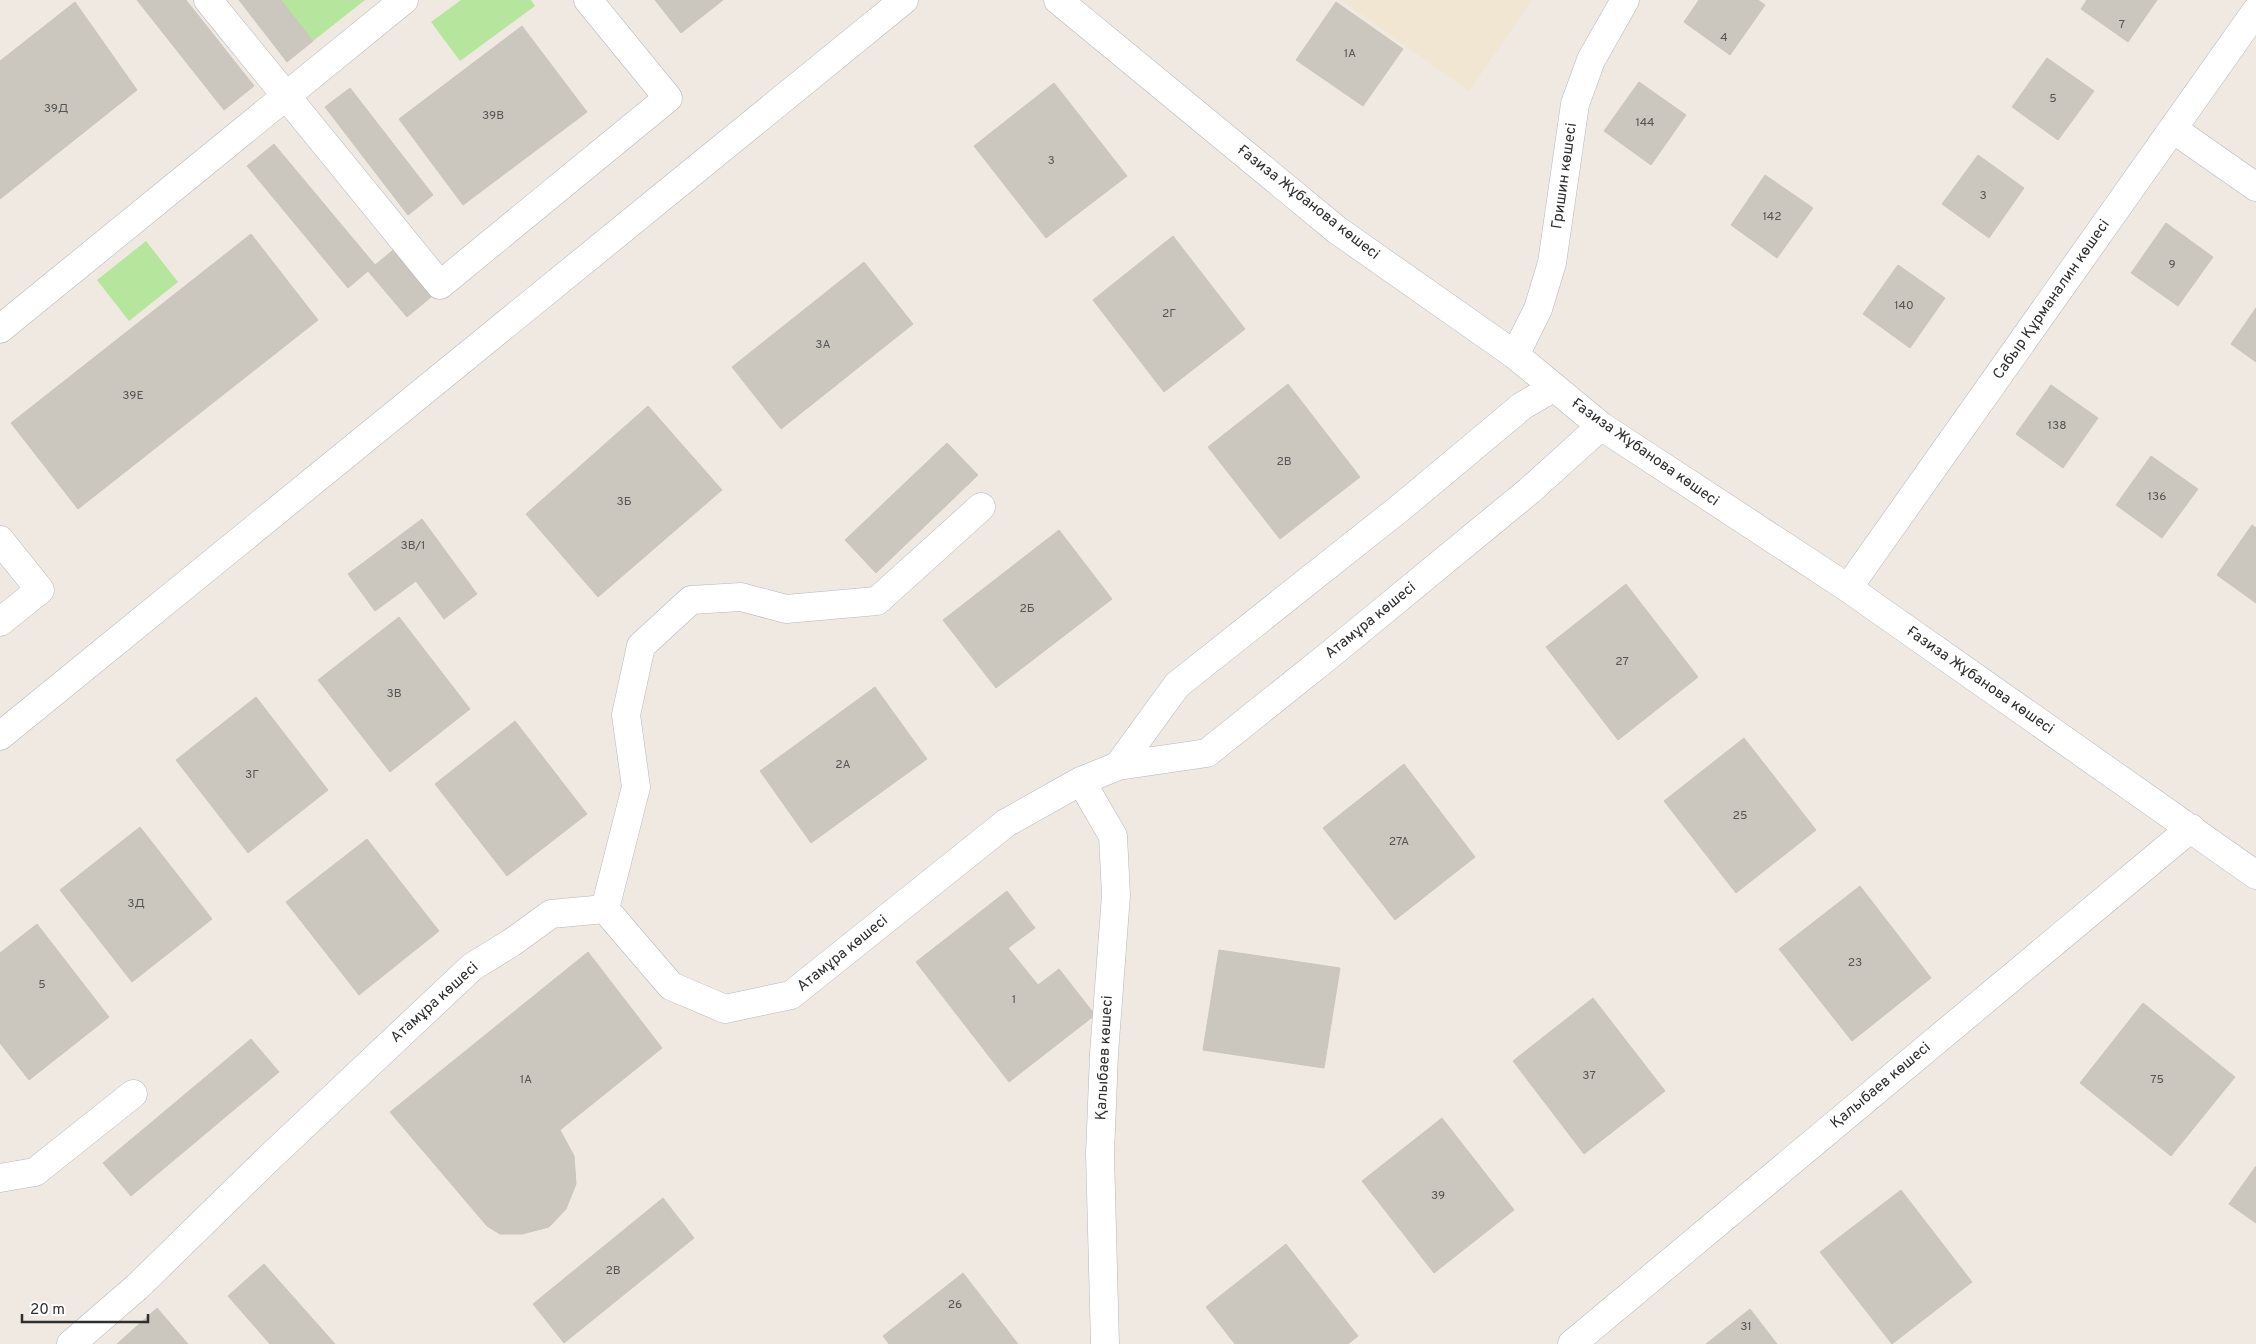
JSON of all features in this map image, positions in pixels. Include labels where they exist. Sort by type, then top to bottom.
[{"type":"street","points":[[208,0],[440,285],[668,98],[588,0]]},
{"type":"street","points":[[0,328],[404,0]]},
{"type":"street","points":[[0,736],[904,0]]},
{"type":"street","name":"Ғазиза Жұбанова көшесі","points":[[1058,0],[1337,230],[1515,355],[1601,426],[1848,588],[2256,875]]},
{"type":"street","name":"Гришин көшесі","points":[[1515,355],[1538,309],[1552,263],[1576,104],[1591,60],[1625,0]]},
{"type":"street","name":"Сабыр Құрманалин көшесі","points":[[1848,588],[2256,11]]},
{"type":"street","points":[[2173,129],[2256,187]]},
{"type":"street","points":[[1118,766],[1177,685],[1405,504],[1522,406],[1553,388]]},
{"type":"street","name":"Атамұра көшесі","points":[[71,1344],[138,1287],[267,1160],[472,967],[511,943],[551,914],[605,909],[671,986],[725,1009],[791,995],[1006,823],[1081,781],[1118,766],[1207,753],[1521,498],[1601,426]]},
{"type":"street","points":[[605,909],[636,787],[626,715],[641,646],[691,600],[741,597],[786,609],[877,601],[981,508]]},
{"type":"street","points":[[0,540],[40,590],[0,622]]},
{"type":"street","name":"Қалыбаев көшесі","points":[[1081,781],[1112,836],[1116,895],[1104,1054],[1100,1154],[1105,1344]]},
{"type":"street","name":"Қалыбаев көшесі","points":[[1572,1344],[2191,828]]},
{"type":"street","points":[[0,1178],[34,1172],[133,1094]]},
{"type":"shaded area","points":[[1341,0],[1532,0],[1469,91]]},
{"type":"green space","points":[[281,0],[365,0],[313,41]]},
{"type":"green space","points":[[461,0],[531,0],[535,6],[460,61],[431,22]]},
{"type":"green space","points":[[146,241],[178,282],[129,321],[97,280]]},
{"type":"building","points":[[137,0],[186,0],[254,86],[224,110]]},
{"type":"building","points":[[239,0],[281,0],[313,41],[287,62]]},
{"type":"building","points":[[655,0],[723,0],[681,33]]},
{"type":"building","points":[[1699,0],[1758,0],[1765,5],[1730,55],[1684,22]]},
{"type":"building","points":[[2087,0],[2157,0],[2128,42],[2081,9]]},
{"type":"building","points":[[75,2],[137,90],[0,199],[0,61]]},
{"type":"building","points":[[1336,2],[1403,49],[1363,106],[1296,60]]},
{"type":"building","points":[[522,26],[587,112],[463,205],[399,119]]},
{"type":"building","points":[[2047,58],[2094,91],[2058,140],[2012,107]]},
{"type":"building","points":[[1639,82],[1686,115],[1651,165],[1604,131]]},
{"type":"building","points":[[1054,83],[1127,176],[1046,238],[974,146]]},
{"type":"building","points":[[350,88],[433,195],[408,215],[325,107]]},
{"type":"building","points":[[274,144],[375,265],[348,288],[247,166]]},
{"type":"building","points":[[1978,155],[2024,188],[1989,238],[1942,204]]},
{"type":"building","points":[[1765,175],[1813,208],[1777,258],[1731,225]]},
{"type":"building","points":[[2166,223],[2213,257],[2178,306],[2131,273]]},
{"type":"building","points":[[251,234],[318,320],[78,509],[11,423]]},
{"type":"building","points":[[1173,236],[1245,329],[1164,392],[1093,300]]},
{"type":"building","points":[[398,246],[437,292],[407,317],[368,271]]},
{"type":"building","points":[[864,262],[913,324],[781,429],[732,367]]},
{"type":"building","points":[[1898,265],[1945,298],[1910,348],[1863,314]]},
{"type":"building","points":[[2256,308],[2256,362],[2231,344]]},
{"type":"building","points":[[1288,384],[1360,477],[1280,539],[1208,447]]},
{"type":"building","points":[[2051,385],[2098,418],[2063,468],[2016,434]]},
{"type":"building","points":[[648,406],[722,490],[598,597],[526,514]]},
{"type":"building","points":[[947,443],[978,475],[876,573],[845,540]]},
{"type":"building","points":[[2151,456],[2198,489],[2162,538],[2116,505]]},
{"type":"building","points":[[422,519],[477,594],[444,619],[416,581],[375,611],[348,574]]},
{"type":"building","points":[[2252,525],[2256,528],[2256,603],[2217,575]]},
{"type":"building","points":[[1059,530],[1112,599],[996,688],[943,620]]},
{"type":"building","points":[[1626,584],[1698,677],[1618,740],[1546,647]]},
{"type":"building","points":[[399,617],[470,709],[390,772],[318,680]]},
{"type":"building","points":[[875,687],[927,759],[811,843],[760,771]]},
{"type":"building","points":[[256,697],[328,790],[248,853],[176,760]]},
{"type":"building","points":[[515,721],[587,814],[507,876],[435,784]]},
{"type":"building","points":[[1744,738],[1816,830],[1736,893],[1664,801]]},
{"type":"building","points":[[1404,764],[1475,857],[1395,920],[1323,828]]},
{"type":"building","points":[[140,827],[212,919],[132,982],[60,890]]},
{"type":"building","points":[[367,839],[439,931],[359,995],[286,902]]},
{"type":"building","points":[[1860,886],[1931,978],[1852,1041],[1779,949]]},
{"type":"building","points":[[1007,891],[1035,928],[1008,948],[1038,985],[1059,969],[1095,1015],[1009,1082],[916,962]]},
{"type":"building","points":[[37,924],[109,1017],[29,1080],[0,1043],[0,953]]},
{"type":"building","points":[[1219,950],[1340,968],[1324,1068],[1203,1050]]},
{"type":"building","points":[[588,952],[662,1048],[560,1130],[574,1156],[576,1184],[566,1209],[549,1227],[522,1234],[500,1234],[487,1226],[390,1112]]},
{"type":"building","points":[[1593,998],[1665,1091],[1584,1154],[1513,1061]]},
{"type":"building","points":[[2143,1003],[2235,1077],[2171,1156],[2080,1083]]},
{"type":"building","points":[[251,1039],[279,1072],[131,1196],[103,1163]]},
{"type":"building","points":[[1442,1118],[1514,1210],[1434,1273],[1362,1181]]},
{"type":"building","points":[[2256,1166],[2256,1223],[2229,1204]]},
{"type":"building","points":[[1901,1190],[1972,1282],[1892,1344],[1820,1252]]},
{"type":"building","points":[[663,1198],[694,1238],[564,1343],[533,1304]]},
{"type":"building","points":[[1286,1244],[1358,1336],[1348,1344],[1235,1344],[1206,1307]]},
{"type":"building","points":[[264,1264],[335,1344],[270,1344],[228,1296]]},
{"type":"building","points":[[963,1273],[1018,1344],[889,1344],[883,1336]]},
{"type":"building","points":[[157,1308],[188,1344],[117,1344]]},
{"type":"building","points":[[1750,1309],[1777,1344],[1706,1344]]}]
